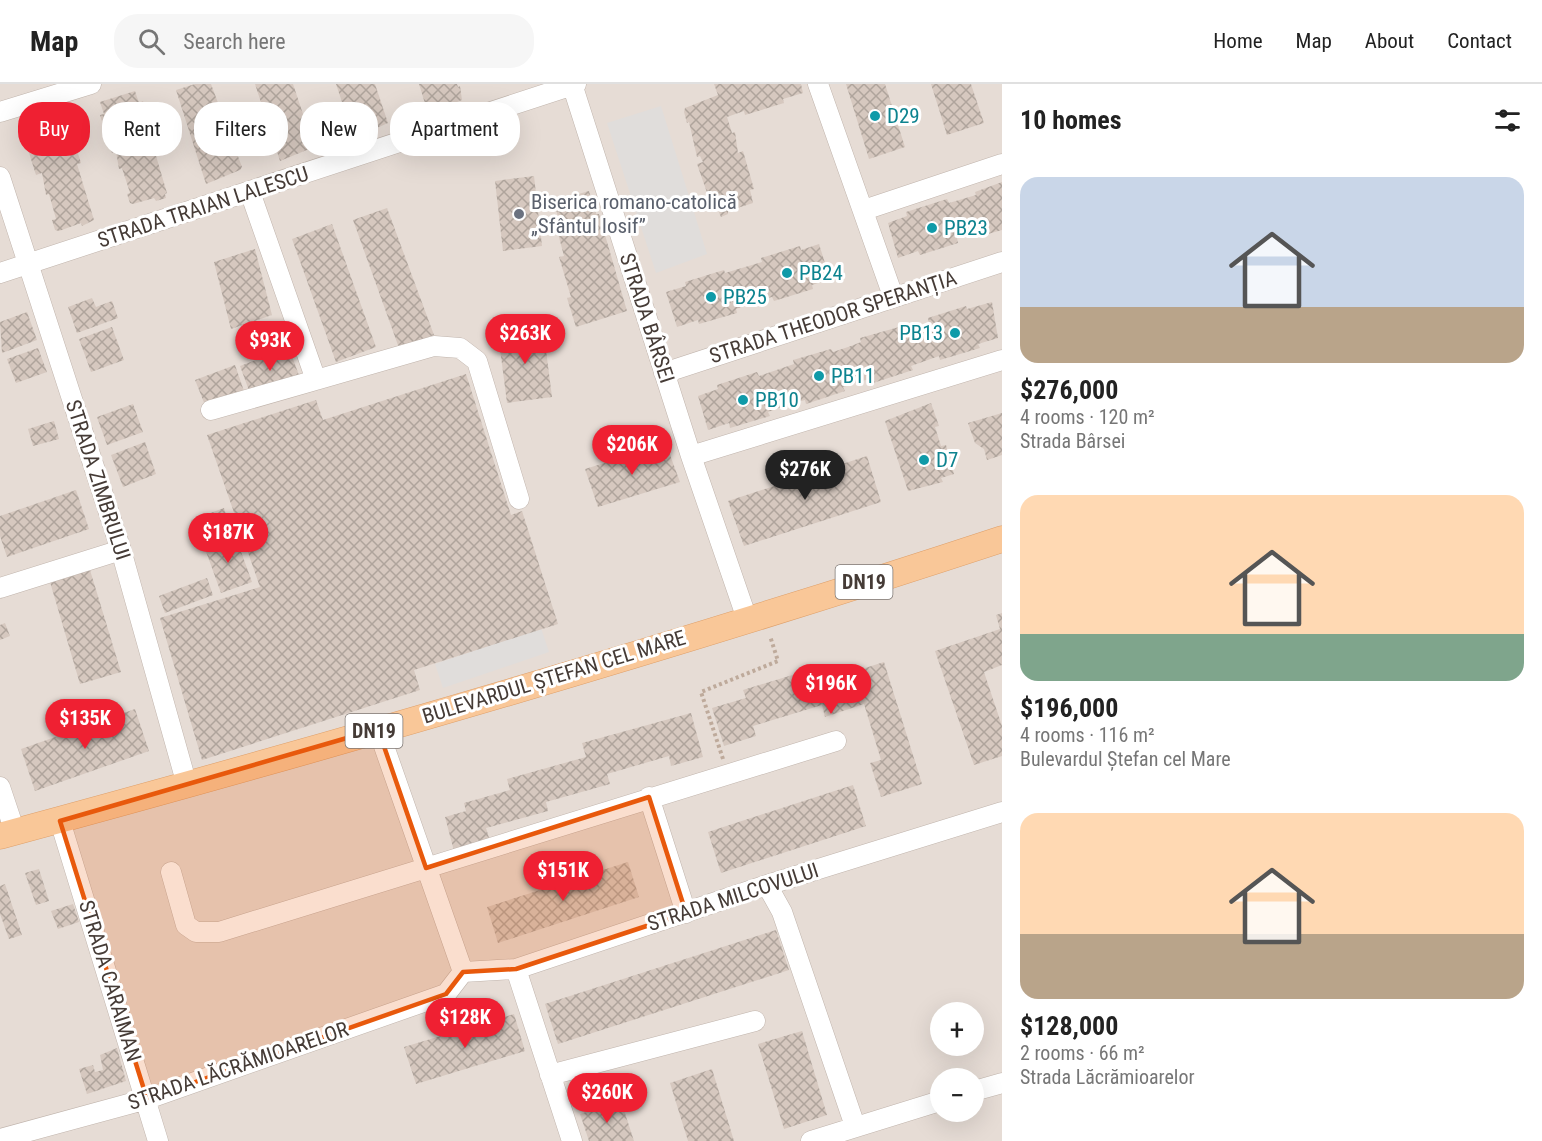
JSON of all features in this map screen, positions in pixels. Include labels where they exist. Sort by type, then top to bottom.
[{"type":"main road","name":"BULEVARDUL ȘTEFAN CEL MARE","points":[[8,834],[378,729],[747,619],[1002,538]]},
{"type":"street","points":[[0,112],[90,84]]},
{"type":"street","name":"STRADA TRAIAN LALESCU","points":[[0,273],[573,84]]},
{"type":"street","name":"STRADA BÂRSEI","points":[[573,84],[664,373],[747,619]]},
{"type":"street","points":[[818,84],[893,296]]},
{"type":"street","points":[[864,210],[1002,164]]},
{"type":"street","name":"STRADA ZIMBRULUI","points":[[0,177],[121,550],[187,785]]},
{"type":"street","points":[[250,192],[316,380]]},
{"type":"street","name":"STRADA THEODOR SPERANȚIA","points":[[664,373],[1002,262]]},
{"type":"street","points":[[211,411],[434,346],[460,348],[477,361],[519,499]]},
{"type":"street","points":[[691,456],[1002,360]]},
{"type":"street","points":[[0,588],[121,550]]},
{"type":"street","points":[[378,729],[464,972]]},
{"type":"street","points":[[171,872],[186,925],[196,932],[219,932],[649,797],[837,741]]},
{"type":"street","points":[[0,786],[8,834]]},
{"type":"street","points":[[649,797],[686,912]]},
{"type":"street","name":"STRADA MILCOVULUI","points":[[464,972],[516,969],[766,885],[1002,812]]},
{"type":"street","name":"STRADA CARAIMAN","points":[[60,821],[158,1141]]},
{"type":"street","points":[[766,885],[782,912],[855,1126]]},
{"type":"street","points":[[516,969],[572,1141]]},
{"type":"street","name":"STRADA LĂCRĂMIOARELOR","points":[[0,1139],[147,1099],[446,994],[464,972]]},
{"type":"street","points":[[550,1075],[755,1021]]},
{"type":"street","points":[[984,1088],[1002,1083]]},
{"type":"street","points":[[812,1141],[930,1104]]},
{"type":"path","points":[[728,774],[701,692],[778,661],[769,632]]},
{"type":"highlighted area","points":[[378,729],[426,868],[649,797],[686,913],[516,969],[463,972],[446,994],[147,1099],[60,821]]},
{"type":"shaded area","points":[[0,84],[1002,84],[1002,1141],[0,1141]]},
{"type":"shaded area","points":[[661,106],[707,254],[656,273],[607,123]]},
{"type":"shaded area","points":[[541,628],[549,652],[443,688],[435,664]]},
{"type":"building","points":[[195,84],[211,84],[218,102],[194,102],[194,146],[182,102],[180,102],[176,90]]},
{"type":"building","points":[[255,84],[293,84],[300,105],[300,153],[280,161],[278,156],[288,156],[288,102],[261,102]]},
{"type":"building","points":[[336,84],[375,84],[388,123],[378,127],[378,102],[342,102]]},
{"type":"building","points":[[419,84],[457,84],[458,87],[460,86],[462,100],[425,102]]},
{"type":"building","points":[[714,84],[801,84],[803,93],[783,99],[784,103],[745,115],[744,111],[727,117],[732,133],[735,132],[738,153],[743,151],[754,189],[750,190],[753,203],[728,211],[728,214],[721,217],[715,203],[711,204],[697,164],[703,162],[700,156],[697,157],[689,122],[687,123],[684,112],[685,108],[718,95]]},
{"type":"building","name":"D29","points":[[846,84],[885,84],[905,147],[869,159]]},
{"type":"building","points":[[931,84],[971,84],[984,123],[947,135]]},
{"type":"building","points":[[135,91],[139,102],[102,102],[102,108],[100,102]]},
{"type":"building","points":[[30,156],[79,156],[81,163],[77,164],[94,220],[82,226],[81,223],[59,231],[55,230],[52,220],[56,219],[49,194],[46,195],[42,173],[36,175]]},
{"type":"building","points":[[117,156],[156,156],[167,193],[166,198],[130,203],[127,194],[130,193],[122,168],[119,169]]},
{"type":"building","points":[[197,156],[238,156],[242,167],[240,170],[206,184]]},
{"type":"building","name":"Biserica romano-catolică „Sfântul Iosif”","points":[[534,176],[542,246],[503,251],[495,181]]},
{"type":"building","name":"PB23","points":[[1002,182],[1002,230],[988,234],[987,230],[957,238],[958,243],[920,255],[918,251],[898,258],[888,223],[907,216],[906,212],[947,199],[949,203],[976,195],[975,192]]},
{"type":"building","points":[[589,191],[596,214],[599,214],[627,311],[576,327],[567,298],[571,297],[559,257],[564,256],[556,226],[560,225],[554,201]]},
{"type":"building","points":[[387,208],[434,335],[399,348],[353,220]]},
{"type":"building","points":[[332,224],[376,347],[336,362],[292,239]]},
{"type":"building","points":[[819,244],[830,279],[812,285],[813,289],[774,301],[772,297],[756,301],[736,309],[737,313],[699,324],[698,320],[677,327],[666,292],[686,286],[685,282],[724,270],[725,273],[762,262],[761,258],[800,246],[801,250]]},
{"type":"building","points":[[255,249],[272,315],[231,329],[214,262]]},
{"type":"building","points":[[92,298],[96,307],[112,301],[118,318],[77,333],[68,307]]},
{"type":"building","points":[[992,302],[998,338],[978,344],[980,348],[940,360],[939,356],[911,366],[913,370],[873,383],[872,378],[843,387],[845,391],[806,404],[805,400],[787,405],[768,412],[770,416],[730,428],[729,423],[708,430],[698,396],[718,389],[717,385],[757,372],[759,376],[794,364],[793,360],[831,349],[833,352],[861,342],[860,338],[899,327],[900,331],[929,323],[928,318],[966,306],[967,309]]},
{"type":"building","points":[[27,312],[37,340],[2,353],[0,322]]},
{"type":"building","points":[[112,327],[124,360],[91,372],[79,339]]},
{"type":"building","points":[[543,327],[552,397],[507,403],[498,333]]},
{"type":"building","points":[[38,348],[47,372],[16,383],[7,359]]},
{"type":"building","points":[[289,348],[300,378],[251,396],[240,366]]},
{"type":"building","points":[[235,365],[244,391],[205,405],[195,380]]},
{"type":"building","points":[[466,374],[511,515],[522,511],[558,624],[414,670],[420,690],[202,760],[160,618],[260,587],[207,435],[316,400],[323,420]]},
{"type":"building","name":"D7","points":[[931,403],[939,426],[935,427],[941,446],[946,445],[954,474],[941,478],[943,482],[908,491],[885,421]]},
{"type":"building","points":[[133,404],[143,432],[107,445],[97,417]]},
{"type":"building","points":[[1002,413],[1002,455],[987,460],[984,449],[975,443],[968,423]]},
{"type":"building","points":[[54,421],[59,439],[33,446],[28,429]]},
{"type":"building","points":[[145,442],[156,474],[123,487],[111,455]]},
{"type":"building","points":[[666,444],[680,482],[598,507],[585,469]]},
{"type":"building","points":[[867,456],[881,502],[744,546],[728,501]]},
{"type":"building","points":[[76,490],[89,529],[7,557],[0,536],[0,516]]},
{"type":"building","points":[[224,508],[231,530],[199,542],[191,520]]},
{"type":"building","points":[[235,535],[252,582],[221,593],[204,546]]},
{"type":"building","points":[[90,570],[121,672],[80,684],[50,582]]},
{"type":"building","points":[[207,578],[213,595],[165,613],[159,596]]},
{"type":"building","points":[[1002,613],[1002,665],[984,672],[1002,726],[1002,756],[974,765],[935,651],[1000,629],[996,615]]},
{"type":"building","points":[[5,623],[10,636],[0,640],[0,625]]},
{"type":"building","points":[[884,662],[922,784],[881,797],[870,763],[881,760],[864,704],[825,717],[822,705],[753,726],[756,736],[724,746],[712,708],[746,698],[743,690],[822,666],[827,680]]},
{"type":"building","points":[[135,709],[149,751],[35,791],[21,749]]},
{"type":"building","points":[[691,713],[703,757],[671,766],[669,756],[607,774],[610,784],[546,802],[548,811],[486,828],[490,841],[454,851],[445,817],[466,811],[464,803],[510,790],[507,779],[586,757],[582,743]]},
{"type":"building","points":[[853,785],[866,826],[721,873],[708,832]]},
{"type":"building","points":[[628,862],[639,897],[498,943],[487,907]]},
{"type":"building","points":[[39,869],[49,901],[36,905],[25,873]]},
{"type":"building","points":[[5,884],[22,935],[9,939],[0,914],[0,886]]},
{"type":"building","points":[[73,904],[79,922],[58,929],[51,911]]},
{"type":"building","points":[[776,930],[789,970],[558,1044],[545,1004]]},
{"type":"building","points":[[514,1014],[525,1051],[416,1084],[404,1047]]},
{"type":"building","points":[[802,1031],[827,1115],[784,1129],[758,1044]]},
{"type":"building","points":[[117,1048],[126,1081],[87,1094],[79,1069],[93,1065],[95,1072],[103,1070],[100,1055]]},
{"type":"building","points":[[712,1069],[734,1141],[688,1141],[670,1083]]},
{"type":"building","points":[[621,1101],[634,1141],[589,1141],[580,1114]]},
{"type":"place","name":"D29","points":[[875,116]]},
{"type":"place","name":"Biserica romano-catolică „Sfântul Iosif”","points":[[519,214]]},
{"type":"place","name":"PB23","points":[[932,228]]},
{"type":"place","name":"PB24","points":[[787,273]]},
{"type":"place","name":"PB25","points":[[711,297]]},
{"type":"place","name":"PB13","points":[[955,333]]},
{"type":"place","name":"PB11","points":[[819,376]]},
{"type":"place","name":"PB10","points":[[743,400]]},
{"type":"place","name":"D7","points":[[924,460]]}]
